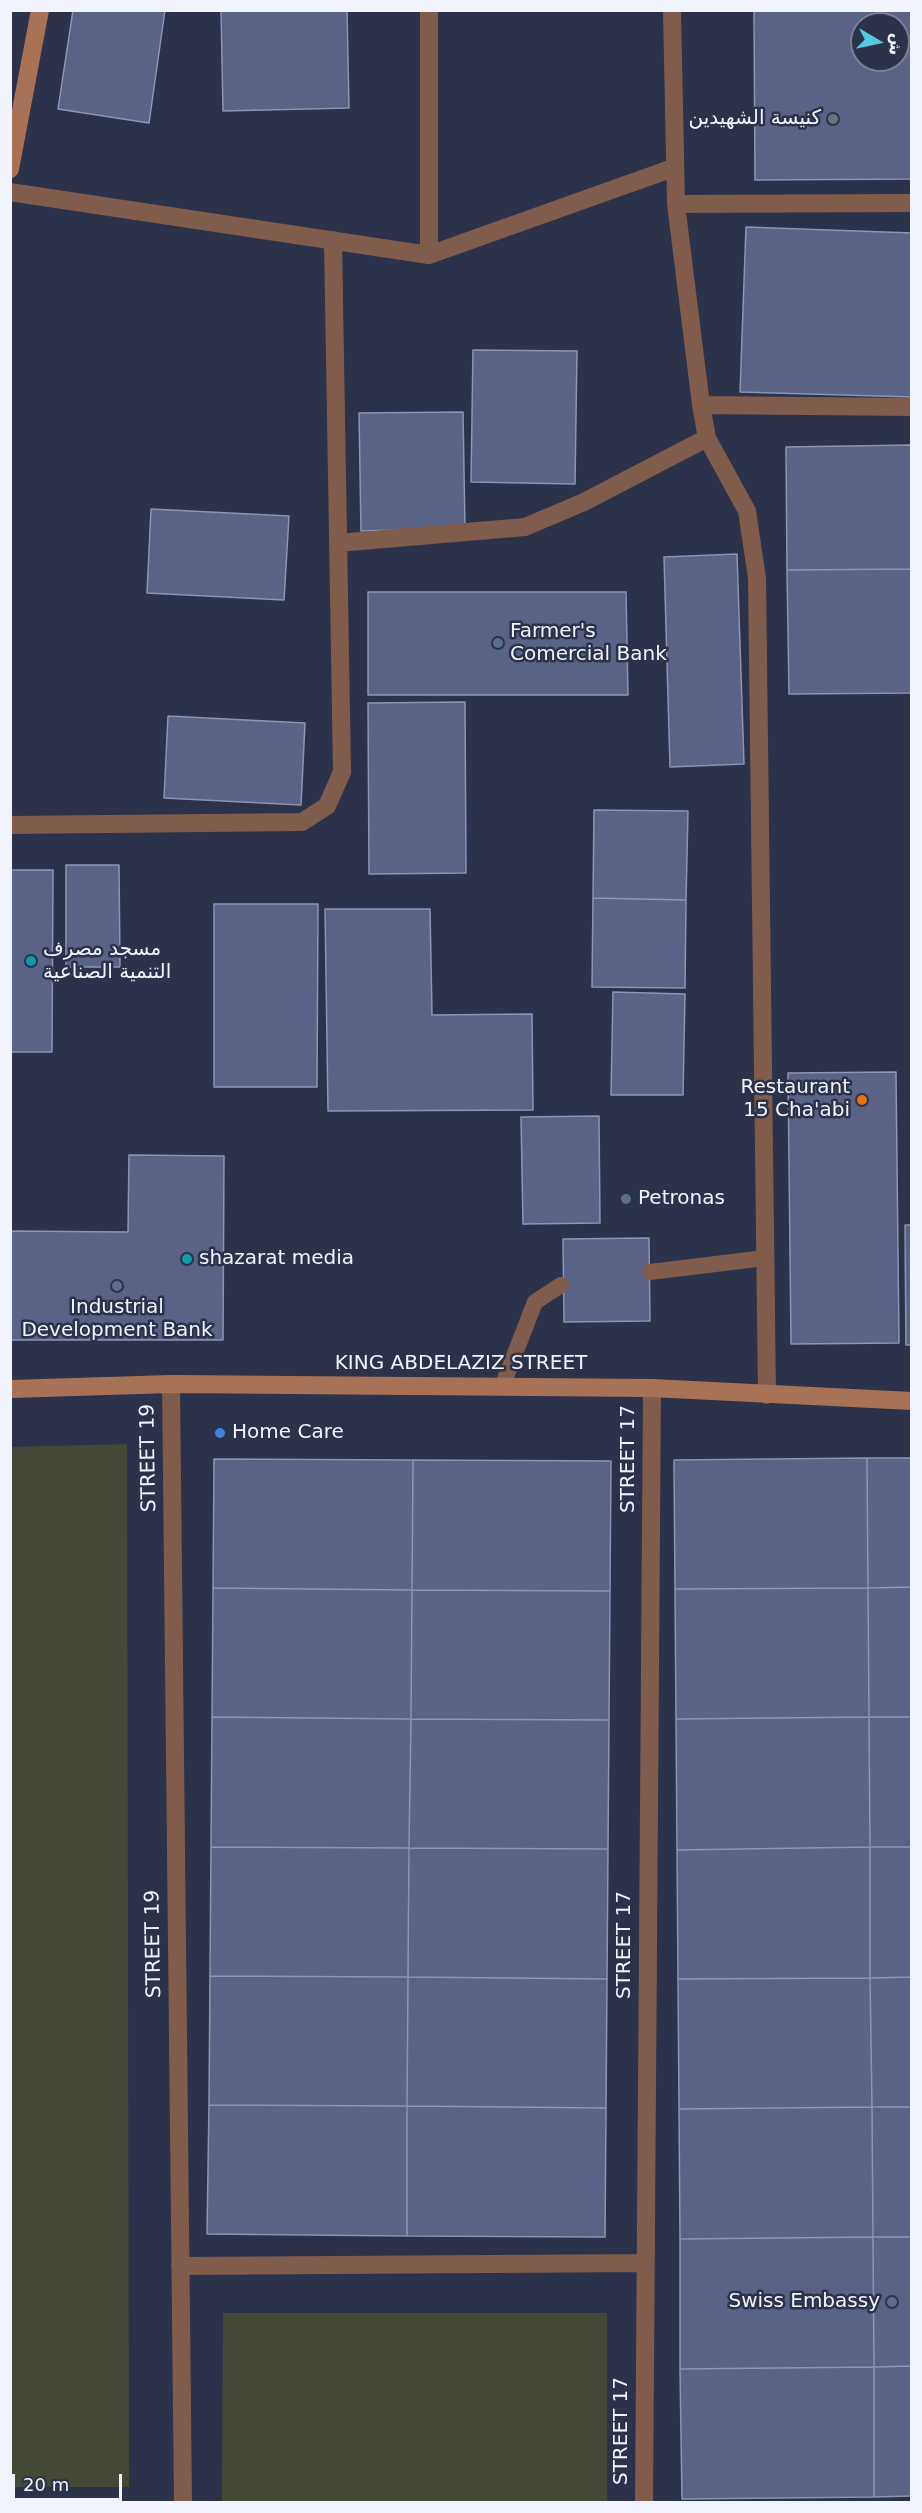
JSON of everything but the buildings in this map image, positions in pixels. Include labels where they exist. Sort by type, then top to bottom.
[{"type":"street","points":[[10,169],[12,148],[40,10]]},
{"type":"street","points":[[429,10],[429,255]]},
{"type":"street","points":[[672,10],[676,204],[701,405],[707,438],[747,511],[757,578],[767,1395]]},
{"type":"street","points":[[10,192],[429,255],[674,168]]},
{"type":"street","points":[[676,204],[912,203]]},
{"type":"street","points":[[10,825],[303,822],[327,806],[342,772],[333,240]]},
{"type":"street","points":[[701,405],[912,407]]},
{"type":"street","points":[[338,543],[525,527],[584,502],[707,438]]},
{"type":"street","name":"KING ABDELAZIZ STREET","points":[[10,1389],[171,1384],[652,1388],[912,1401]]},
{"type":"street","name":"STREET 19","points":[[171,1384],[183,2502]]},
{"type":"street","name":"STREET 17","points":[[644,2502],[652,1388]]},
{"type":"street","points":[[180,2266],[645,2263]]},
{"type":"lane","points":[[650,1272],[765,1258]]},
{"type":"lane","points":[[502,1387],[536,1302],[561,1285]]},
{"type":"green space","points":[[127,1444],[129,2487],[11,2487],[11,1447]]},
{"type":"green space","points":[[223,2313],[607,2313],[607,2502],[222,2502]]},
{"type":"place","name":"كنيسة الشهيدين","points":[[833,119]]},
{"type":"place","name":"Farmer's Comercial Bank","points":[[498,643]]},
{"type":"place","name":"مسجد مصرف التنمية الصناعية","points":[[31,961]]},
{"type":"place","name":"Restaurant 15 Cha'abi","points":[[862,1100]]},
{"type":"place","name":"Petronas","points":[[626,1199]]},
{"type":"place","name":"shazarat media","points":[[187,1259]]},
{"type":"place","name":"Industrial Development Bank","points":[[117,1286]]},
{"type":"place","name":"Home Care","points":[[220,1433]]},
{"type":"place","name":"Swiss Embassy","points":[[892,2302]]}]
